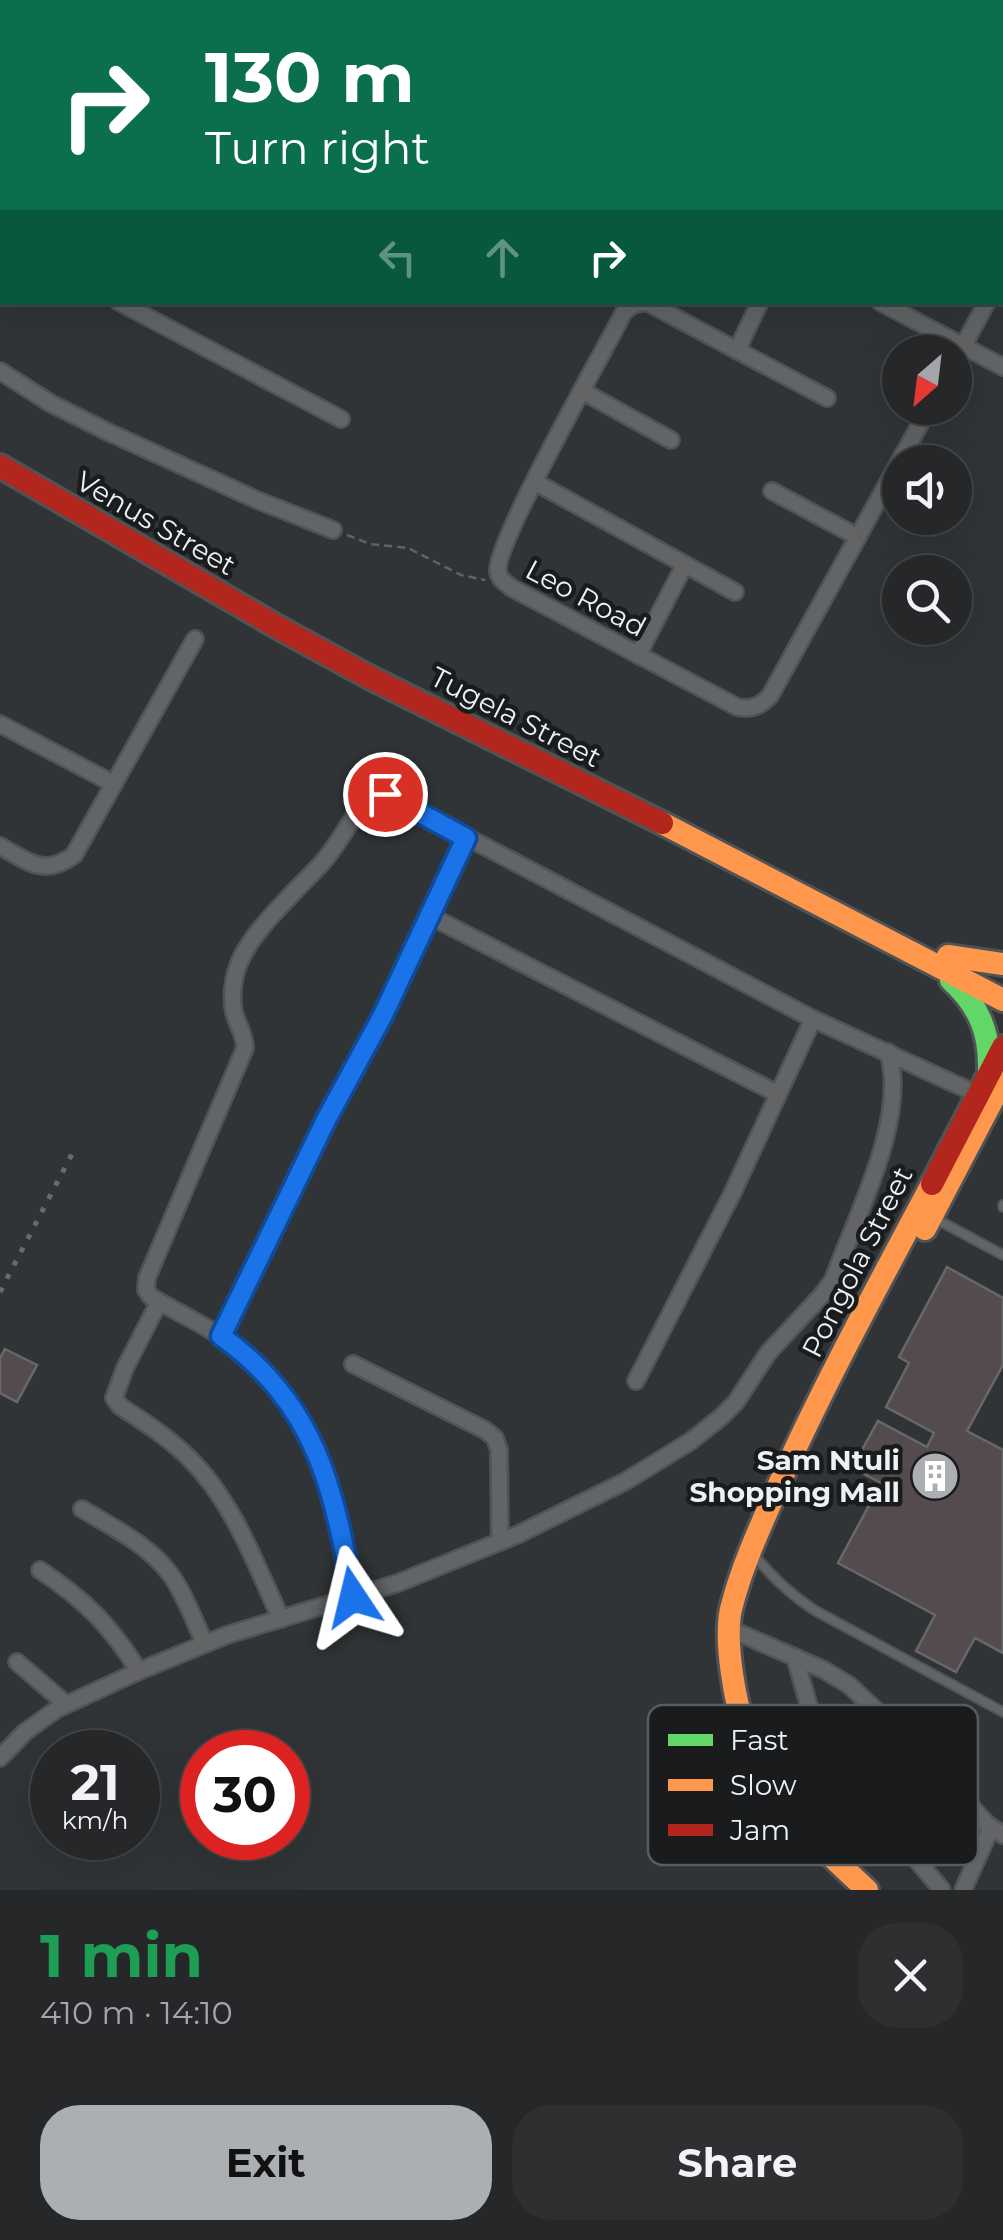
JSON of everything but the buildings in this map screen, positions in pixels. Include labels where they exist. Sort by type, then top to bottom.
[{"type":"street","points":[[125,305],[342,419]]},
{"type":"street","name":"Leo Road","points":[[634,305],[624,312],[535,482],[500,554],[497,570],[501,580],[512,588],[737,708],[750,710],[770,696],[920,425]]},
{"type":"street","name":"Leo Road","points":[[652,305],[827,398]]},
{"type":"street","points":[[737,350],[759,305]]},
{"type":"street","points":[[885,305],[931,335]]},
{"type":"street","points":[[969,335],[985,305]]},
{"type":"street","points":[[972,357],[1003,366]]},
{"type":"street","points":[[0,370],[108,432],[333,530]]},
{"type":"street","points":[[582,391],[671,440]]},
{"type":"street","name":"Venus Street","points":[[0,466],[284,630]]},
{"type":"street","points":[[535,482],[735,592]]},
{"type":"street","points":[[772,492],[858,536]]},
{"type":"street","points":[[638,655],[684,566]]},
{"type":"street","name":"Tugela Street","points":[[284,630],[723,854],[861,913],[1003,1000]]},
{"type":"street","points":[[0,846],[46,867],[60,865],[74,855],[195,638]]},
{"type":"street","points":[[0,724],[114,784]]},
{"type":"street","points":[[353,1597],[340,1520],[308,1434],[255,1362],[221,1336],[148,1294],[148,1278],[246,1048],[234,1013],[238,966],[292,893],[329,854],[366,798],[375,793],[385,794],[813,1019],[888,1052],[995,1082],[986,1028],[976,1006],[939,959]]},
{"type":"street","points":[[221,1336],[326,1120],[383,1015],[466,838]]},
{"type":"street","points":[[430,916],[778,1094]]},
{"type":"street","points":[[939,959],[1003,964]]},
{"type":"street","name":"Tugela Street","points":[[939,959],[1003,982]]},
{"type":"street","points":[[636,1381],[732,1192],[813,1019]]},
{"type":"street","name":"Pongola Street","points":[[737,1705],[730,1613],[750,1549],[771,1507],[788,1486],[924,1213],[995,1082],[1003,1048]]},
{"type":"street","points":[[0,1758],[25,1732],[66,1704],[139,1670],[205,1644],[398,1583],[500,1542],[626,1481],[691,1441],[730,1409],[768,1353],[833,1280],[875,1170],[888,1122],[894,1086],[888,1052]]},
{"type":"street","points":[[159,1302],[114,1398],[173,1444],[206,1476],[239,1529],[281,1619]]},
{"type":"street","points":[[352,1364],[495,1438],[500,1450],[500,1542]]},
{"type":"street","points":[[82,1509],[136,1542],[162,1564],[178,1586],[205,1644]]},
{"type":"street","points":[[40,1570],[99,1616],[139,1670]]},
{"type":"street","points":[[730,1628],[850,1684],[870,1705]]},
{"type":"street","points":[[795,1657],[809,1705]]},
{"type":"street","points":[[17,1662],[66,1704]]},
{"type":"street","points":[[978,1812],[997,1832],[978,1864]]},
{"type":"street","name":"Pongola Street","points":[[841,1865],[867,1890]]},
{"type":"street","points":[[921,1865],[942,1890]]},
{"type":"street","points":[[963,1890],[978,1865]]},
{"type":"lane","points":[[924,1213],[1003,1254]]},
{"type":"lane","points":[[750,1549],[770,1575],[814,1610],[1003,1712]]},
{"type":"path","points":[[333,530],[370,544],[408,548],[481,581],[501,580]]},
{"type":"railway","points":[[0,1292],[73,1152]]},
{"type":"traffic: fast","points":[[951,980],[981,1020],[989,1070]]},
{"type":"traffic: slow","points":[[662,823],[1003,1000]]},
{"type":"traffic: slow","points":[[948,956],[1003,964]]},
{"type":"traffic: slow","points":[[925,1229],[1003,1080]]},
{"type":"traffic: slow","points":[[738,1705],[729,1622],[747,1560],[798,1444],[932,1184]]},
{"type":"traffic: slow","points":[[841,1865],[867,1890]]},
{"type":"traffic: jam","points":[[0,466],[371,678],[662,823]]},
{"type":"traffic: jam","points":[[932,1184],[1003,1047]]},
{"type":"place","name":"Sam Ntuli Shopping Mall","points":[[935,1476]]},
{"type":"route","points":[[353,1597],[340,1520],[308,1434],[255,1362],[221,1336],[326,1120],[383,1015],[466,838],[385,794]]}]
